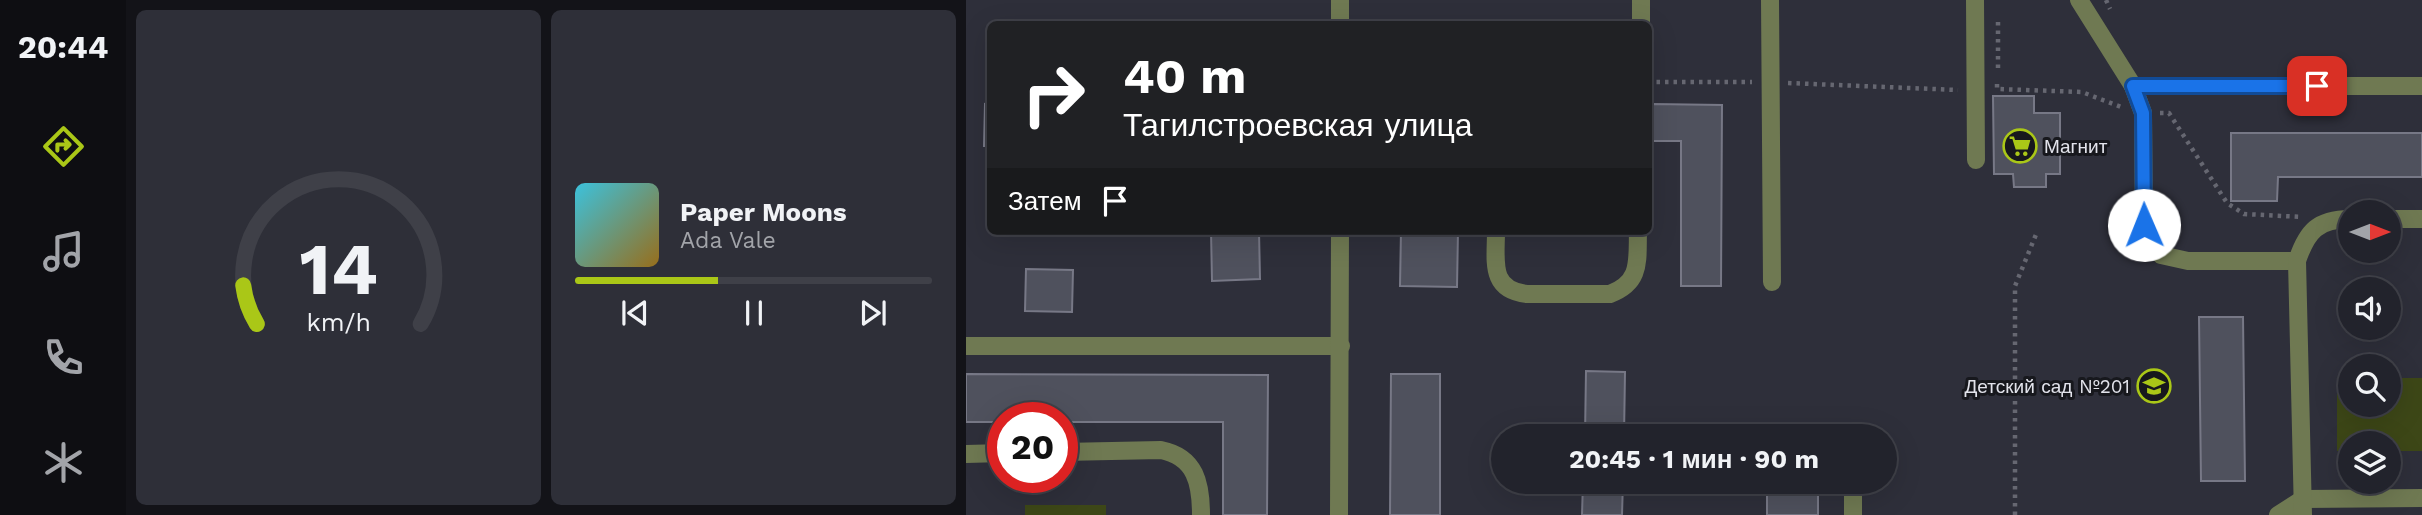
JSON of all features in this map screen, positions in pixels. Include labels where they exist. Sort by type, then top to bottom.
[{"type":"street","points":[[1340,0],[1340,21]]},
{"type":"street","points":[[1641,0],[1641,21]]},
{"type":"street","points":[[1770,0],[1772,282]]},
{"type":"street","points":[[1975,0],[1976,160]]},
{"type":"street","points":[[2079,0],[2133,86],[2143,113],[2144,225],[2161,255],[2188,261],[2297,261]]},
{"type":"street","points":[[2133,86],[2422,86]]},
{"type":"street","points":[[2303,507],[2297,261],[2303,242],[2313,231],[2330,219],[2338,219]]},
{"type":"street","points":[[2401,219],[2422,219]]},
{"type":"street","points":[[1339,515],[1340,235]]},
{"type":"street","points":[[1496,235],[1499,278],[1505,288],[1514,293],[1611,294],[1622,290],[1632,281],[1636,269],[1638,235]]},
{"type":"street","points":[[966,346],[1340,346]]},
{"type":"street","points":[[1078,452],[1161,450],[1177,453],[1199,481],[1201,515]]},
{"type":"street","points":[[966,454],[987,453]]},
{"type":"street","points":[[1853,494],[1853,515]]},
{"type":"street","points":[[2278,515],[2303,507],[2422,498]]},
{"type":"path","points":[[2106,0],[2112,11]]},
{"type":"path","points":[[1652,82],[1771,82],[1924,90],[1997,89]]},
{"type":"path","points":[[2015,515],[2015,286],[2037,232]]},
{"type":"green space","points":[[2337,377],[2338,417],[2401,417],[2401,378],[2422,378],[2422,451],[2401,451],[2401,431],[2338,431],[2337,451]]},
{"type":"green space","points":[[1025,505],[1106,505],[1106,515],[1025,515]]},
{"type":"building","points":[[1993,96],[2034,96],[2034,113],[2060,113],[2060,174],[2046,174],[2046,187],[2014,187],[2013,174],[1994,174]]},
{"type":"building","points":[[985,104],[987,146],[984,146]]},
{"type":"building","points":[[1653,104],[1722,105],[1721,286],[1681,286],[1681,141],[1653,141]]},
{"type":"building","points":[[2231,133],[2422,133],[2422,177],[2278,177],[2277,201],[2231,201]]},
{"type":"building","points":[[1211,235],[1259,235],[1260,279],[1212,281]]},
{"type":"building","points":[[1401,235],[1458,235],[1457,287],[1400,286]]},
{"type":"building","points":[[1026,269],[1073,270],[1072,312],[1025,311]]},
{"type":"building","points":[[2199,317],[2243,317],[2245,481],[2201,481]]},
{"type":"building","points":[[1586,371],[1625,372],[1624,424],[1585,424]]},
{"type":"building","points":[[966,374],[1268,375],[1267,515],[1223,515],[1223,422],[1078,422],[1078,402],[987,402],[987,422],[966,422]]},
{"type":"building","points":[[1391,374],[1440,374],[1440,515],[1390,515]]},
{"type":"building","points":[[1583,494],[1623,494],[1622,515],[1582,515]]},
{"type":"building","points":[[1767,494],[1818,494],[1818,515],[1767,515]]},
{"type":"place","name":"Магнит","points":[[2020,146]]},
{"type":"place","name":"Детский сад №201","points":[[2154,386]]},
{"type":"route","points":[[2144,225],[2143,113],[2133,86],[2317,86]]}]
